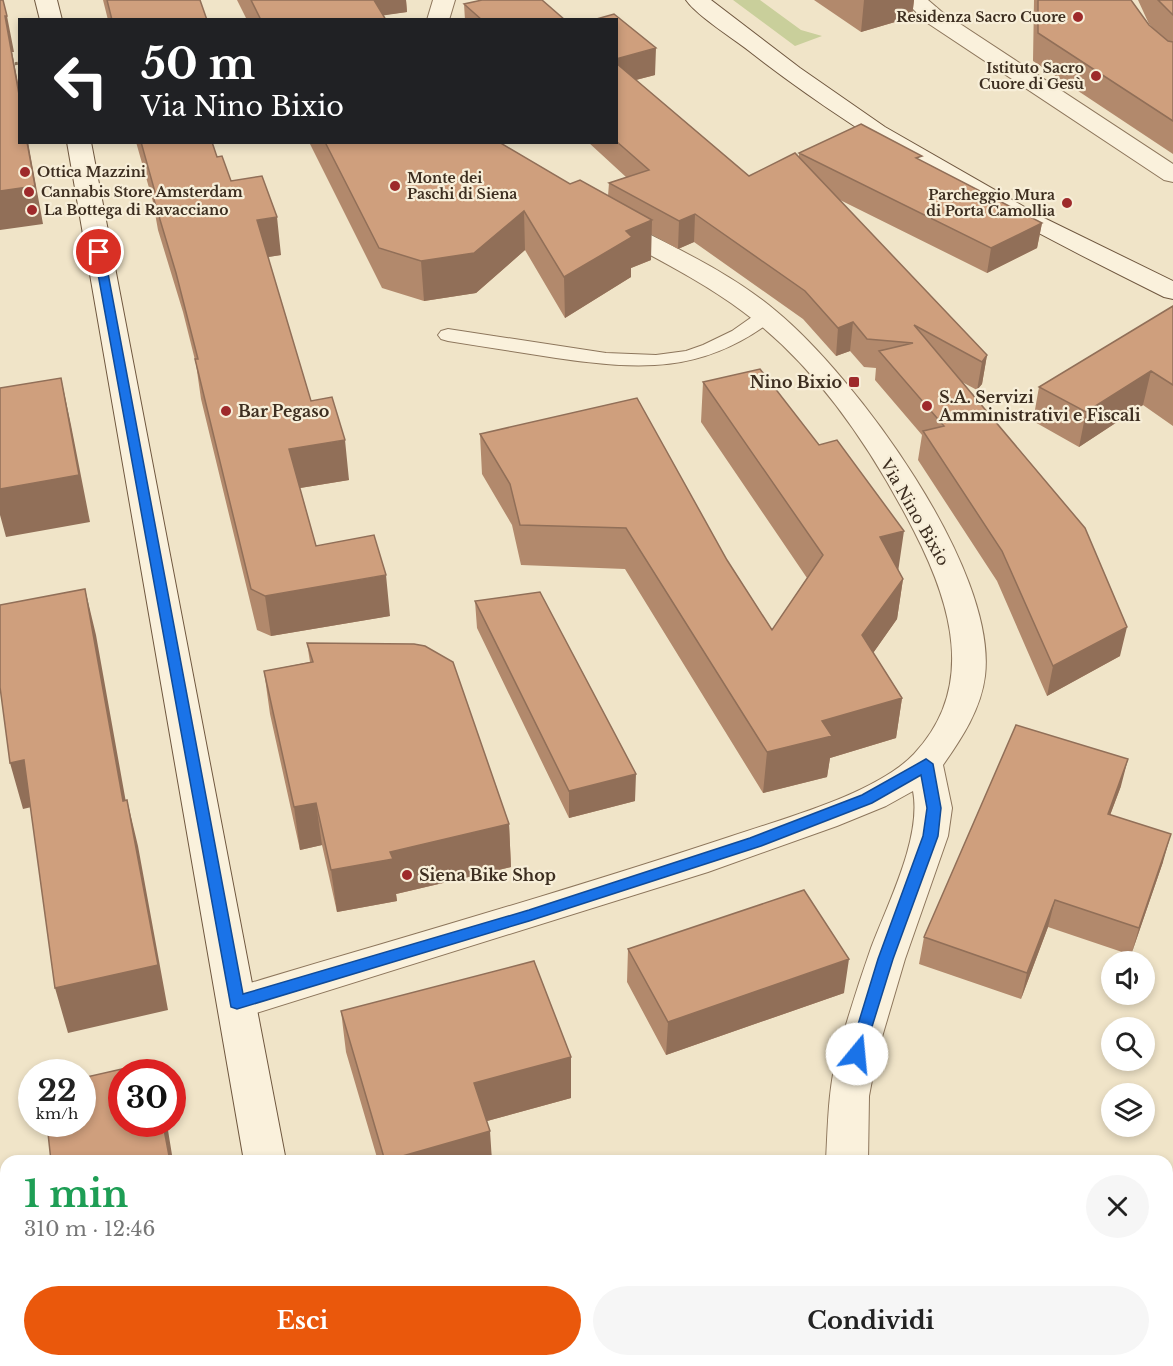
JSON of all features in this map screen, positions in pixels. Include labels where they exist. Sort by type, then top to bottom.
[{"type":"street","points":[[46,0],[50,18]]},
{"type":"street","points":[[439,18],[444,0]]},
{"type":"street","points":[[697,0],[792,73],[877,132],[1016,212],[1173,291]]},
{"type":"street","points":[[915,0],[934,17],[1173,174]]},
{"type":"street","points":[[79,144],[264,1155]]},
{"type":"street","name":"Via Nino Bixio","points":[[237,1002],[529,915],[724,853],[867,799],[907,778],[926,764],[950,729],[963,701],[970,672],[970,642],[965,612],[943,558],[920,513],[877,445],[841,395],[786,333],[766,316],[731,292],[590,212]]},
{"type":"street","points":[[847,1155],[849,1096],[857,1054],[886,959],[930,836],[934,808],[926,764]]},
{"type":"lane","points":[[448,335],[588,356],[640,362],[665,361],[691,356],[723,344],[766,316]]},
{"type":"path","points":[[0,66],[18,63]]},
{"type":"green space","points":[[733,0],[760,0],[801,30],[822,36],[795,46]]},
{"type":"building","points":[[0,0],[3,0],[18,89],[18,144],[27,144],[35,186],[0,191]]},
{"type":"building","points":[[107,0],[200,0],[206,18],[112,18]]},
{"type":"building","points":[[251,0],[374,0],[385,18],[260,18]]},
{"type":"building","points":[[482,0],[542,0],[563,18],[480,18],[464,4]]},
{"type":"building","points":[[1038,0],[1131,0],[1149,25],[1168,41],[1173,42],[1173,121],[1038,33]]},
{"type":"building","points":[[1158,0],[1173,0],[1173,15]]},
{"type":"building","points":[[614,14],[656,48],[618,58],[618,18],[600,18]]},
{"type":"building","points":[[618,65],[749,176],[795,153],[987,355],[982,362],[914,325],[1085,528],[1127,627],[1053,666],[1002,551],[923,431],[944,426],[879,351],[913,343],[867,339],[853,322],[838,328],[805,291],[695,214],[679,221],[609,183],[649,170],[618,143]]},
{"type":"building","points":[[861,124],[922,156],[916,158],[1042,223],[991,248],[799,153]]},
{"type":"building","points":[[142,144],[213,144],[217,157],[222,156],[231,181],[262,176],[277,217],[257,220],[311,401],[332,397],[345,440],[289,449],[316,546],[374,535],[386,575],[265,596],[251,589],[195,359],[198,359],[152,193],[155,192]]},
{"type":"building","points":[[326,144],[502,144],[570,184],[580,180],[652,220],[626,231],[632,237],[564,277],[524,211],[474,253],[421,261],[379,248]]},
{"type":"building","points":[[1173,306],[1173,385],[1151,371],[1086,412],[1039,387]]},
{"type":"building","points":[[760,369],[819,445],[837,440],[904,531],[880,537],[903,579],[862,635],[902,698],[822,721],[832,736],[767,752],[626,528],[520,525],[510,484],[480,434],[637,398],[727,560],[772,630],[823,555],[703,382]]},
{"type":"building","points":[[61,378],[79,475],[0,489],[0,388]]},
{"type":"building","points":[[85,589],[123,801],[127,800],[158,965],[55,988],[24,760],[10,763],[0,687],[0,605]]},
{"type":"building","points":[[540,592],[636,774],[569,791],[475,601]]},
{"type":"building","points":[[307,643],[414,644],[425,646],[453,662],[509,824],[390,852],[393,859],[331,870],[316,803],[294,807],[264,671],[313,662]]},
{"type":"building","points":[[1016,725],[1128,759],[1108,814],[1171,834],[1139,928],[1055,900],[1027,973],[924,937]]},
{"type":"building","points":[[804,890],[849,959],[668,1022],[628,949]]},
{"type":"building","points":[[534,961],[571,1057],[474,1083],[490,1131],[406,1155],[383,1155],[341,1011]]},
{"type":"building","points":[[108,1072],[108,1137],[165,1137],[169,1155],[50,1155],[48,1137],[96,1137],[96,1075]]},
{"type":"place","name":"Residenza Sacro Cuore","points":[[1078,17]]},
{"type":"place","name":"Istituto Sacro Cuore di Gesù","points":[[1096,76]]},
{"type":"place","name":"Ottica Mazzini","points":[[25,172]]},
{"type":"place","name":"Monte dei Paschi di Siena","points":[[395,186]]},
{"type":"place","name":"Cannabis Store Amsterdam","points":[[29,192]]},
{"type":"place","name":"Parcheggio Mura di Porta Camollia","points":[[1067,203]]},
{"type":"place","name":"La Bottega di Ravacciano","points":[[32,210]]},
{"type":"place","name":"Nino Bixio","points":[[854,382]]},
{"type":"place","name":"S.A. Servizi Amministrativi e Fiscali","points":[[927,406]]},
{"type":"place","name":"Bar Pegaso","points":[[226,411]]},
{"type":"place","name":"Siena Bike Shop","points":[[407,875]]},
{"type":"route","points":[[99,252],[237,1002],[529,915],[756,842],[867,799],[907,778],[926,764],[934,808],[930,836],[886,959],[857,1054]]}]
